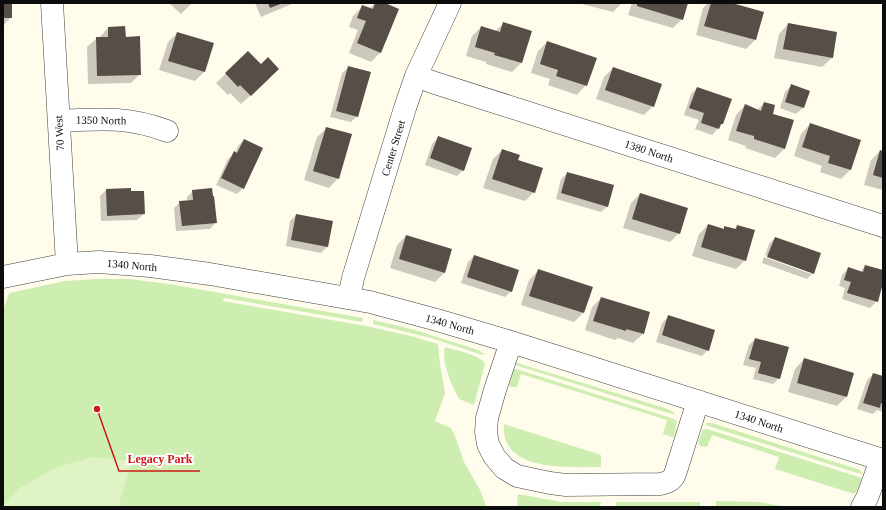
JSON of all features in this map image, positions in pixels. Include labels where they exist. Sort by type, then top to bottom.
[{"type":"street","name":"70 West","points":[[52,3],[67,264]]},
{"type":"street","name":"Center Street","points":[[349,298],[353,278],[405,108],[416,76],[450,3]]},
{"type":"street","name":"1380 North","points":[[416,76],[883,226]]},
{"type":"street","name":"1350 North","points":[[59,120],[110,118],[149,124],[167,131]]},
{"type":"street","name":"1340 North","points":[[3,277],[67,264],[99,262],[150,266],[349,298],[423,316],[511,342],[882,460]]},
{"type":"street","points":[[511,342],[495,390],[486,432],[488,444],[494,456],[504,468],[517,476],[566,485],[661,484],[668,482],[675,474],[698,401]]},
{"type":"street","points":[[862,507],[882,460]]},
{"type":"green space","points":[[129,279],[169,284],[363,318],[362,322],[224,298],[223,301],[366,326],[411,336],[438,344],[445,393],[435,421],[451,428],[464,462],[480,490],[486,507],[3,507],[3,311],[9,293],[65,281]]},
{"type":"green space","points":[[373,320],[415,330],[478,350],[485,354],[482,355],[431,338],[373,324]]},
{"type":"green space","points":[[445,347],[473,355],[485,364],[474,405],[459,399],[446,367],[444,354]]},
{"type":"green space","points":[[514,362],[668,409],[675,415],[515,365],[513,364]]},
{"type":"green space","points":[[513,368],[674,419],[677,421],[674,437],[663,434],[667,420],[521,374],[517,387],[511,387],[508,384]]},
{"type":"green space","points":[[712,423],[860,470],[862,474],[708,426],[705,424]]},
{"type":"green space","points":[[504,424],[601,455],[601,467],[556,466],[539,464],[525,459],[513,451],[506,440]]},
{"type":"green space","points":[[703,429],[862,478],[857,491],[854,494],[775,469],[779,457],[712,435],[707,447],[700,446],[698,443]]},
{"type":"green space","points":[[92,457],[132,461],[118,507],[3,507],[3,505],[21,487],[55,468]]},
{"type":"green space","points":[[518,494],[561,502],[601,502],[600,507],[517,507]]},
{"type":"green space","points":[[716,501],[758,502],[789,507],[716,507]]},
{"type":"green space","points":[[616,502],[700,502],[700,507],[616,507]]},
{"type":"building","points":[[3,3],[12,3],[12,18],[3,18]]},
{"type":"building","points":[[268,3],[283,3],[270,8]]},
{"type":"building","points":[[375,3],[385,3],[399,9],[381,53],[357,43],[366,21],[357,18],[362,5],[373,9]]},
{"type":"building","points":[[637,3],[688,3],[683,20],[637,6]]},
{"type":"building","points":[[711,3],[732,3],[764,12],[756,40],[704,26]]},
{"type":"building","points":[[503,22],[532,31],[522,63],[494,55],[495,53],[475,47],[481,26],[500,32]]},
{"type":"building","points":[[788,23],[837,32],[833,58],[783,49]]},
{"type":"building","points":[[125,26],[126,37],[140,36],[141,75],[97,76],[96,37],[108,37],[108,27]]},
{"type":"building","points":[[177,32],[214,43],[205,72],[168,61]]},
{"type":"building","points":[[547,41],[597,58],[587,86],[556,76],[558,70],[540,64]]},
{"type":"building","points":[[248,51],[261,64],[268,57],[279,69],[251,96],[240,85],[238,87],[225,73]]},
{"type":"building","points":[[348,66],[371,72],[358,117],[336,111]]},
{"type":"building","points":[[613,67],[662,84],[654,107],[605,90]]},
{"type":"building","points":[[791,84],[810,91],[804,108],[785,102]]},
{"type":"building","points":[[697,87],[732,99],[723,124],[721,124],[719,129],[701,123],[704,113],[689,108]]},
{"type":"building","points":[[764,102],[775,105],[773,114],[794,120],[785,149],[754,139],[754,136],[736,131],[745,104],[761,111]]},
{"type":"building","points":[[810,123],[861,140],[851,170],[828,163],[830,156],[802,147]]},
{"type":"building","points":[[326,127],[352,134],[339,179],[313,171]]},
{"type":"building","points":[[438,136],[472,148],[464,171],[430,158]]},
{"type":"building","points":[[244,139],[263,148],[244,189],[221,178],[234,151],[237,153]]},
{"type":"building","points":[[502,149],[520,155],[518,160],[543,168],[535,193],[492,179]]},
{"type":"building","points":[[880,150],[883,151],[883,178],[873,175]]},
{"type":"building","points":[[567,172],[614,185],[608,207],[561,193]]},
{"type":"building","points":[[131,188],[131,191],[144,191],[145,214],[107,216],[106,189]]},
{"type":"building","points":[[212,188],[217,223],[182,226],[179,201],[193,200],[192,190]]},
{"type":"building","points":[[640,193],[688,208],[680,234],[632,219]]},
{"type":"building","points":[[296,214],[333,221],[328,247],[291,240]]},
{"type":"building","points":[[708,224],[724,229],[724,226],[736,229],[737,225],[755,230],[746,261],[701,247]]},
{"type":"building","points":[[406,235],[452,249],[445,273],[399,259]]},
{"type":"building","points":[[775,237],[821,253],[814,274],[767,257]]},
{"type":"building","points":[[474,255],[519,270],[512,292],[467,277]]},
{"type":"building","points":[[865,265],[883,270],[883,283],[878,302],[847,293],[851,282],[844,280],[848,267],[863,272]]},
{"type":"building","points":[[538,269],[593,287],[584,313],[529,296]]},
{"type":"building","points":[[601,297],[650,312],[644,334],[626,329],[626,331],[593,321]]},
{"type":"building","points":[[668,315],[715,330],[709,351],[662,335]]},
{"type":"building","points":[[755,338],[789,347],[780,379],[758,373],[761,362],[749,359]]},
{"type":"building","points":[[804,358],[854,373],[847,397],[797,383]]},
{"type":"building","points":[[873,373],[883,376],[883,404],[881,403],[880,408],[863,403]]},
{"type":"place","name":"Legacy Park","points":[[97,409]]}]
